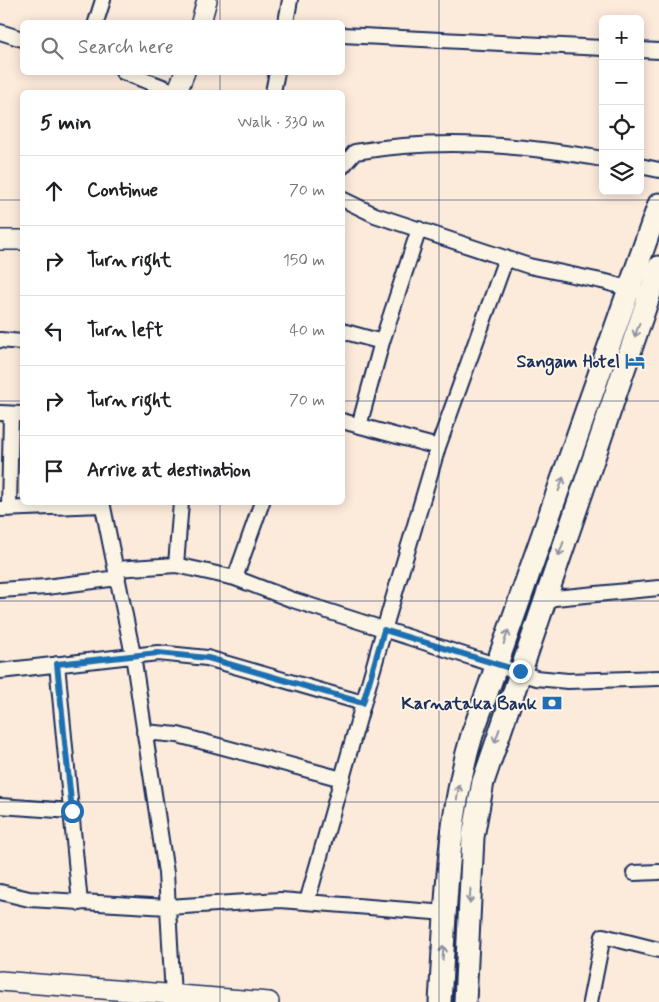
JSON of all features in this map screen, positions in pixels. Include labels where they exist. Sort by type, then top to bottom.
[{"type":"main road","points":[[465,1002],[473,837],[482,782],[544,599],[639,292],[659,204]]},
{"type":"main road","points":[[440,1002],[451,833],[461,772],[497,664],[639,292],[659,267]]},
{"type":"street","points":[[97,20],[103,0]]},
{"type":"street","points":[[202,20],[207,0]]},
{"type":"street","points":[[286,20],[290,0]]},
{"type":"street","points":[[0,32],[20,38]]},
{"type":"street","points":[[345,35],[599,48]]},
{"type":"street","points":[[644,50],[659,51]]},
{"type":"street","points":[[131,75],[172,90]]},
{"type":"street","points":[[178,90],[184,75]]},
{"type":"street","points":[[273,90],[276,75]]},
{"type":"street","points":[[345,164],[355,152],[392,146],[469,142],[599,158]]},
{"type":"street","points":[[644,167],[659,170]]},
{"type":"street","points":[[345,200],[375,215],[529,266],[639,292]]},
{"type":"street","points":[[359,426],[382,342],[419,230]]},
{"type":"street","points":[[0,240],[20,240]]},
{"type":"street","points":[[307,902],[438,448],[506,258]]},
{"type":"street","points":[[345,332],[382,342]]},
{"type":"street","points":[[0,340],[20,342]]},
{"type":"street","points":[[11,414],[4,509],[82,505]]},
{"type":"street","points":[[345,422],[438,448]]},
{"type":"street","points":[[102,505],[133,656],[166,872],[173,996]]},
{"type":"street","points":[[176,566],[181,505]]},
{"type":"street","points":[[235,578],[261,505]]},
{"type":"street","points":[[0,590],[46,588],[117,573],[176,566],[235,578],[292,600],[520,671],[536,678],[568,681],[659,678]]},
{"type":"street","points":[[544,599],[659,588]]},
{"type":"street","points":[[0,670],[158,653],[208,658],[363,703]]},
{"type":"street","points":[[57,664],[80,903]]},
{"type":"street","points":[[144,732],[178,735],[342,779]]},
{"type":"street","points":[[0,806],[72,811]]},
{"type":"street","points":[[634,873],[659,872]]},
{"type":"street","points":[[0,892],[29,899],[80,903],[168,907],[280,900],[446,913]]},
{"type":"street","points":[[590,1002],[604,936],[659,950]]},
{"type":"street","points":[[0,981],[269,1002]]},
{"type":"place","name":"Sangam Hotel","points":[[635,361]]},
{"type":"place","name":"Karnataka Bank","points":[[552,703]]},
{"type":"route","points":[[72,811],[57,664],[158,653],[208,658],[363,703],[384,630],[520,671]]}]
